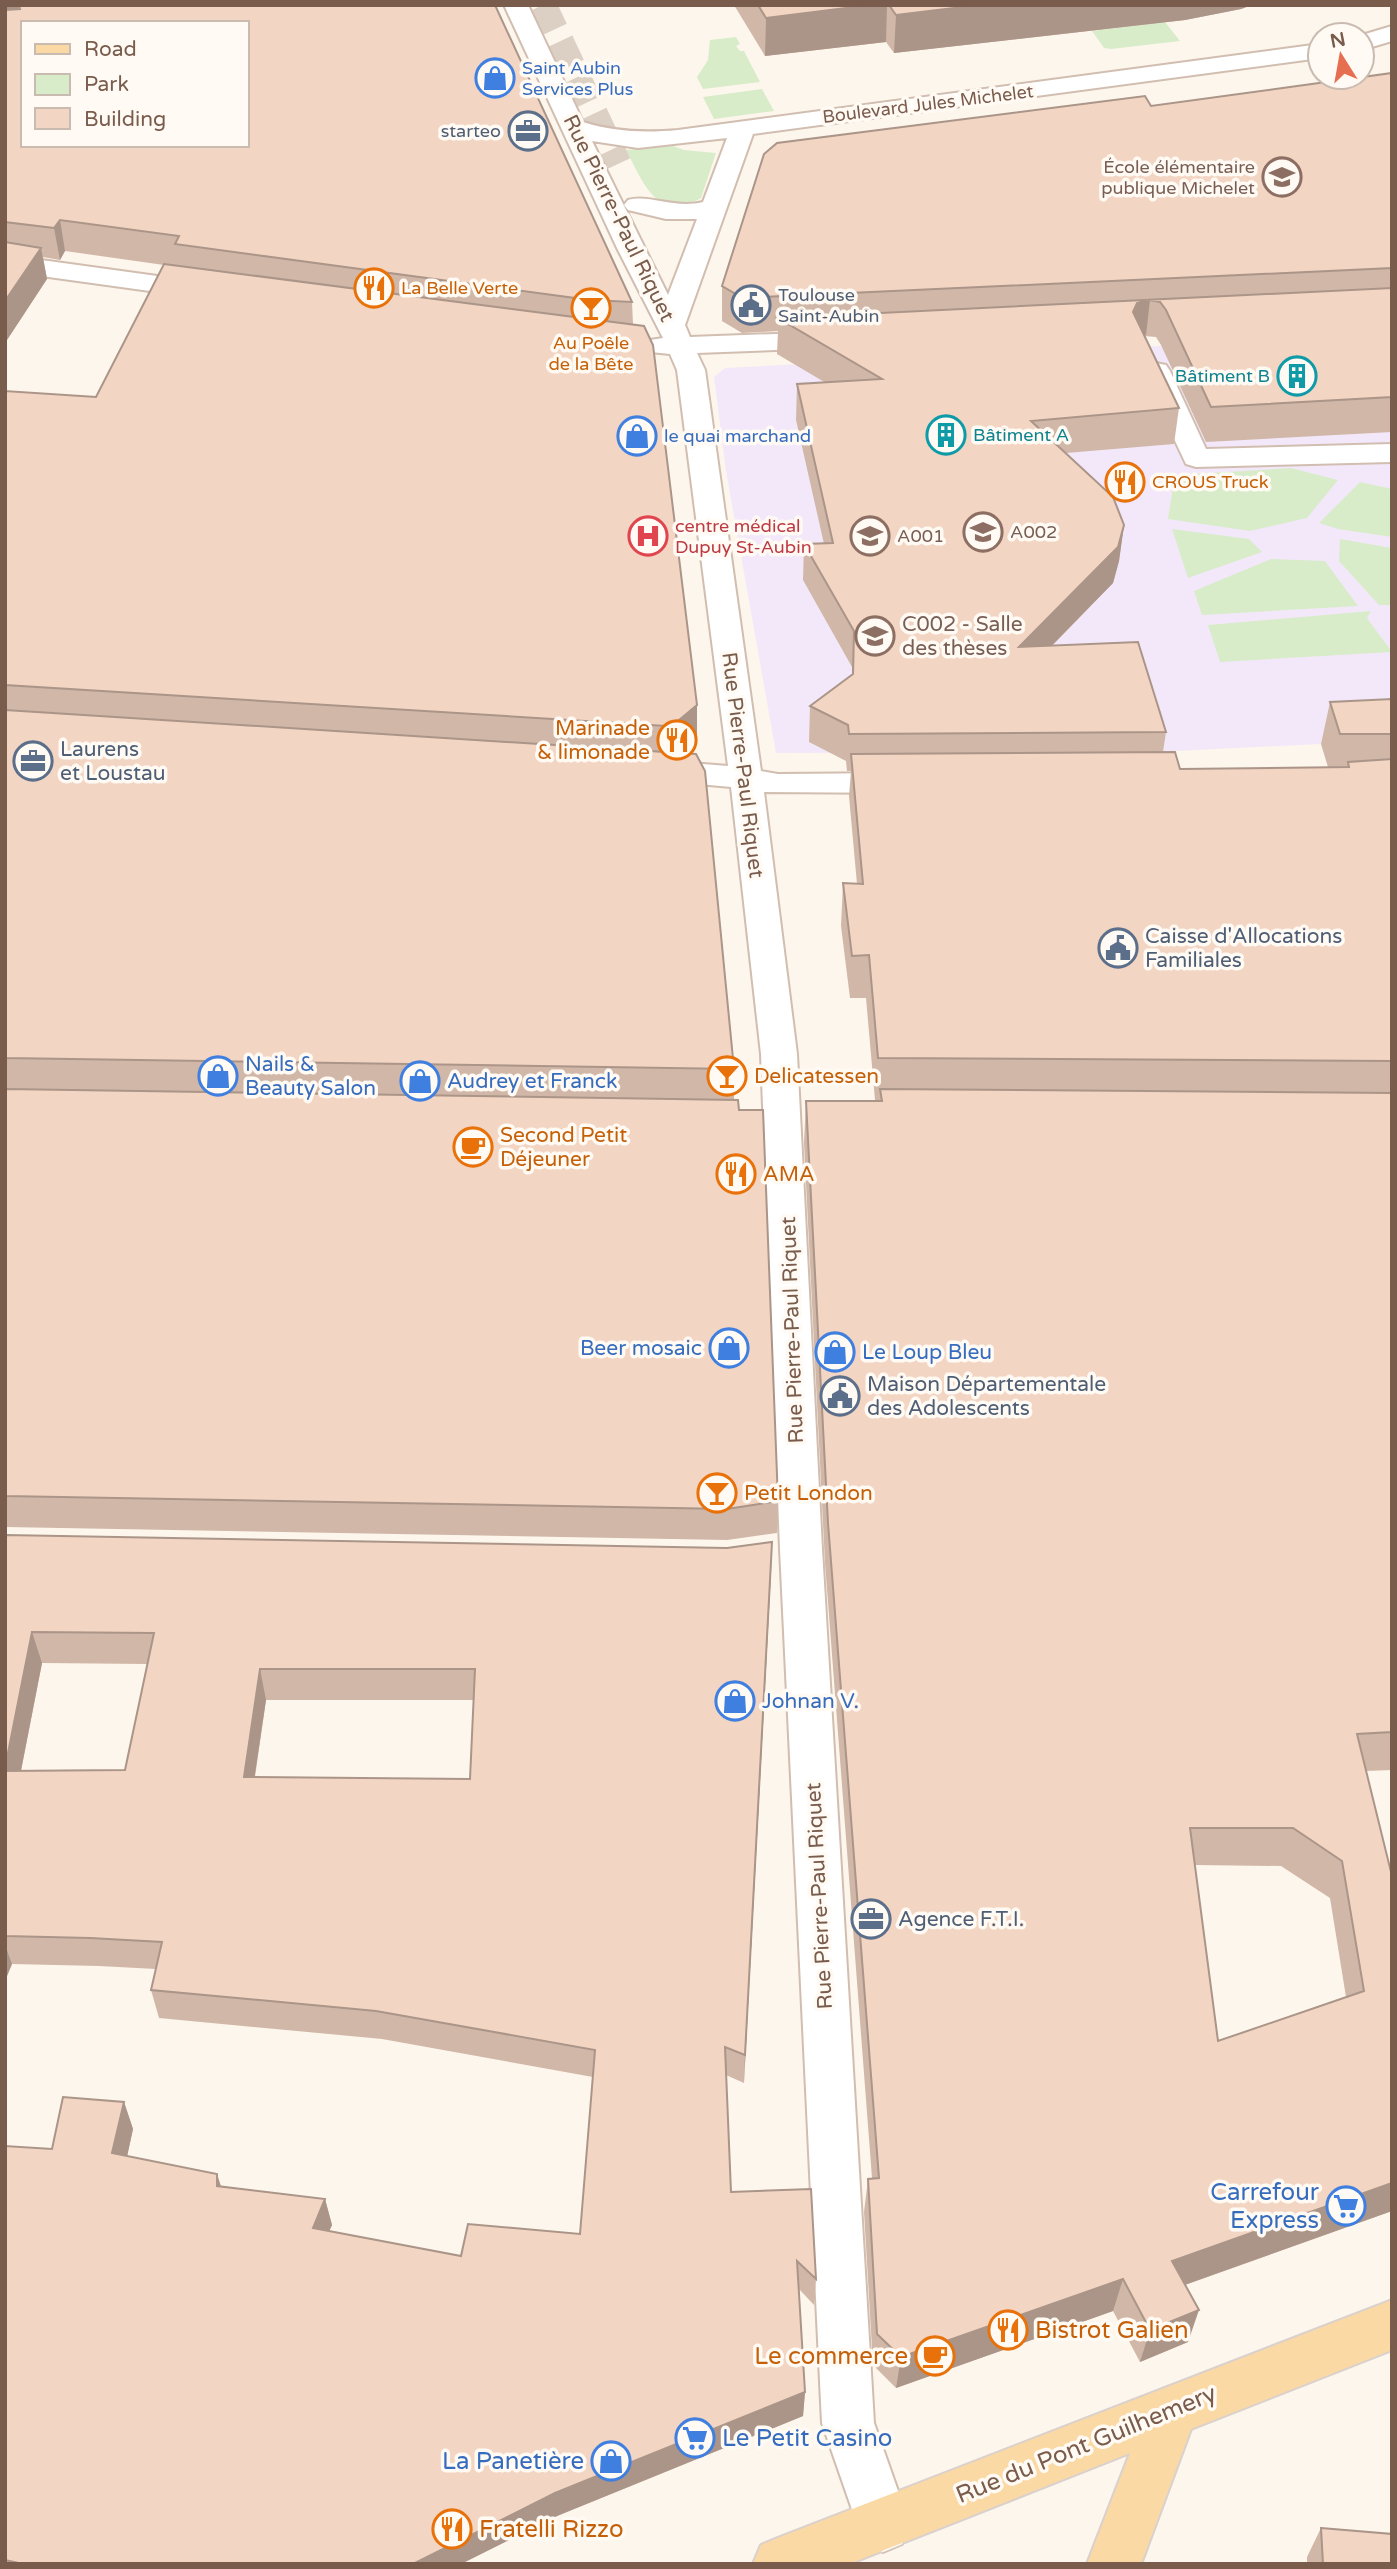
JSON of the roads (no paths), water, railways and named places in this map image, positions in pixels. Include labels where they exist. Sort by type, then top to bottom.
[{"type":"main road","name":"Rue du Pont Guilhemery","points":[[780,2564],[1392,2325]]},
{"type":"main road","points":[[1114,2564],[1172,2410]]},
{"type":"street","name":"Rue Pierre-Paul Riquet","points":[[516,5],[630,248],[676,335],[691,370],[746,779],[779,1054],[783,1552],[848,2423],[883,2525]]},
{"type":"street","name":"Boulevard Jules Michelet","points":[[574,127],[602,138],[640,142],[1306,53]]},
{"type":"street","points":[[676,335],[713,207],[743,128]]},
{"type":"street","points":[[630,248],[645,244],[649,234],[633,195],[667,213],[697,212],[713,207]]},
{"type":"street","points":[[5,263],[236,294]]},
{"type":"street","points":[[640,346],[676,335],[857,339]]},
{"type":"street","points":[[1168,459],[1137,353],[1196,458],[1392,453]]},
{"type":"street","points":[[630,769],[713,774],[778,784],[932,783]]},
{"type":"tunnel","points":[[543,5],[618,164]]},
{"type":"place","name":"Saint Aubin Services Plus","points":[[495,78]]},
{"type":"place","name":"starteo","points":[[528,131]]},
{"type":"place","name":"École élémentaire publique Michelet","points":[[1282,177]]},
{"type":"place","name":"La Belle Verte","points":[[374,288]]},
{"type":"place","name":"Toulouse Saint-Aubin","points":[[751,305]]},
{"type":"place","name":"Au Poêle de la Bête","points":[[591,308]]},
{"type":"place","name":"Bâtiment B","points":[[1297,376]]},
{"type":"place","name":"Bâtiment A","points":[[946,435]]},
{"type":"place","name":"le quai marchand","points":[[637,436]]},
{"type":"place","name":"CROUS Truck","points":[[1125,482]]},
{"type":"place","name":"A002","points":[[983,532]]},
{"type":"place","name":"centre médical Dupuy St-Aubin","points":[[648,536]]},
{"type":"place","name":"A001","points":[[870,536]]},
{"type":"place","name":"C002 - Salle des thèses","points":[[875,636]]},
{"type":"place","name":"Marinade & limonade","points":[[677,740]]},
{"type":"place","name":"Laurens et Loustau","points":[[33,761]]},
{"type":"place","name":"Caisse d'Allocations Familiales","points":[[1118,948]]},
{"type":"place","name":"Nails & Beauty Salon","points":[[218,1076]]},
{"type":"place","name":"Delicatessen","points":[[727,1076]]},
{"type":"place","name":"Audrey et Franck","points":[[420,1081]]},
{"type":"place","name":"Second Petit Déjeuner","points":[[473,1147]]},
{"type":"place","name":"AMA","points":[[736,1174]]},
{"type":"place","name":"Beer mosaic","points":[[729,1348]]},
{"type":"place","name":"Le Loup Bleu","points":[[835,1352]]},
{"type":"place","name":"Maison Départementale des Adolescents","points":[[840,1396]]},
{"type":"place","name":"Petit London","points":[[717,1493]]},
{"type":"place","name":"Johnan V.","points":[[735,1701]]},
{"type":"place","name":"Agence F.T.I.","points":[[871,1919]]},
{"type":"place","name":"Carrefour Express","points":[[1346,2206]]},
{"type":"place","name":"Bistrot Galien","points":[[1008,2330]]},
{"type":"place","name":"Le commerce","points":[[935,2356]]},
{"type":"place","name":"Le Petit Casino","points":[[695,2438]]},
{"type":"place","name":"La Panetière","points":[[611,2461]]},
{"type":"place","name":"Fratelli Rizzo","points":[[452,2529]]}]
